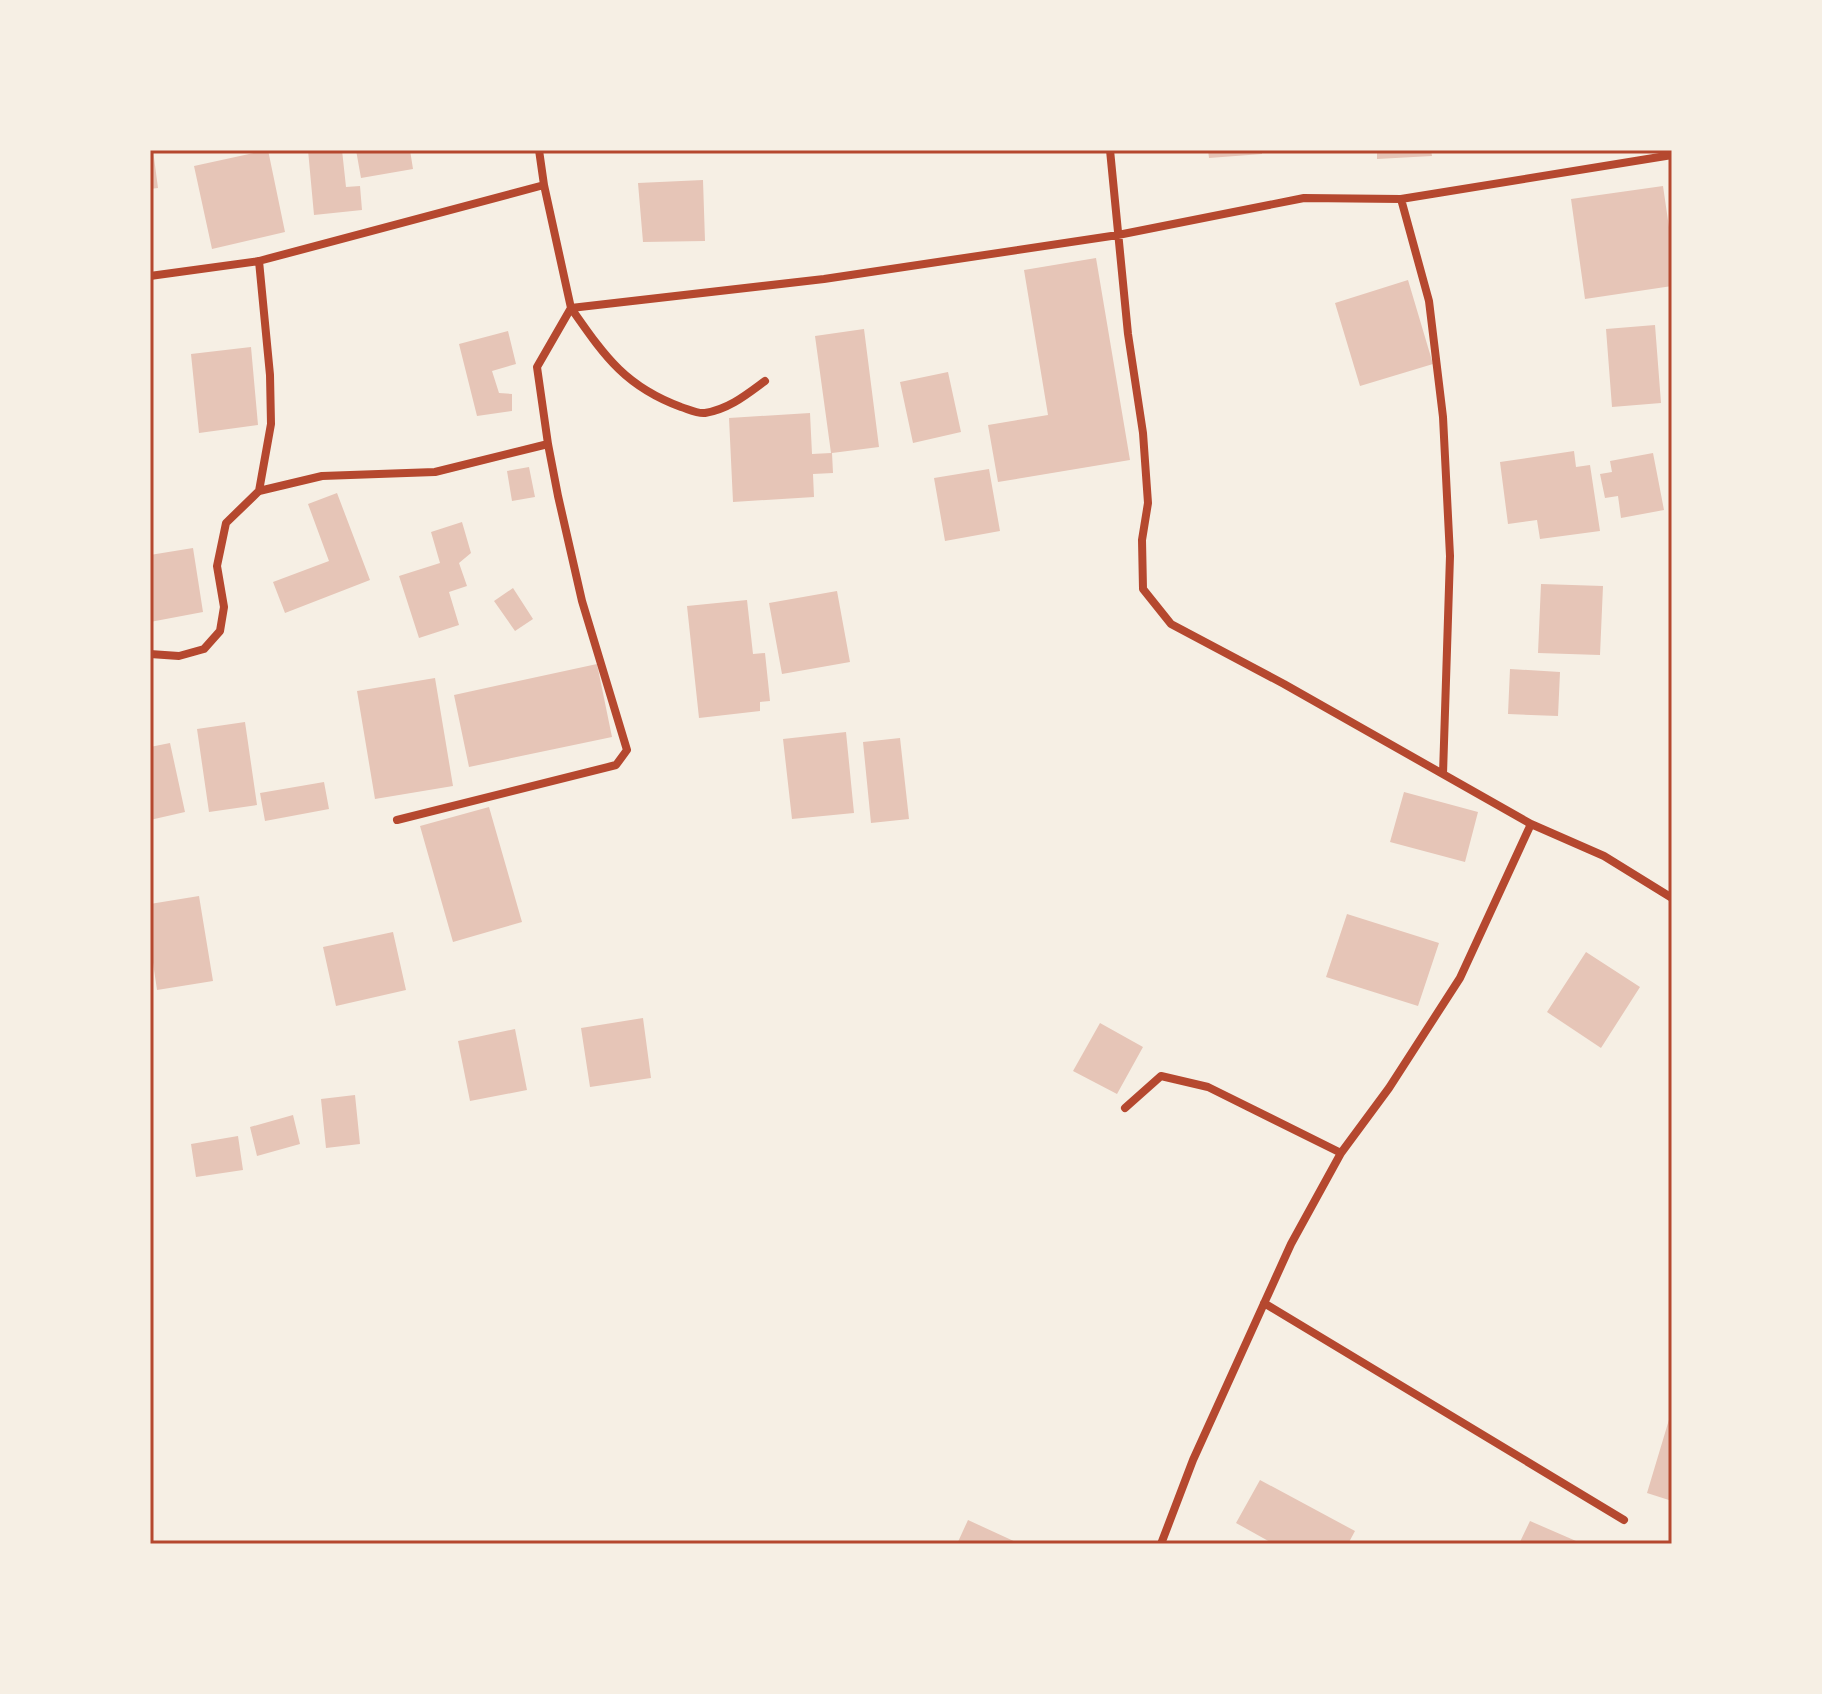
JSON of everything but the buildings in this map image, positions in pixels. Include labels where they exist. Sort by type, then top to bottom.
[{"type":"street","points":[[539,150],[571,308],[605,356],[632,382],[669,402],[701,414],[733,405],[765,381]]},
{"type":"street","points":[[1110,150],[1128,334],[1143,433],[1148,503],[1142,540],[1143,589],[1171,624],[1284,684],[1531,824],[1604,856],[1672,898]]},
{"type":"street","points":[[571,308],[824,279],[1118,235],[1304,198],[1401,199],[1672,155]]},
{"type":"street","points":[[150,276],[259,261],[544,185]]},
{"type":"street","points":[[1401,199],[1429,301],[1443,417],[1450,556],[1443,774]]},
{"type":"street","points":[[259,261],[270,375],[271,424],[259,491]]},
{"type":"street","points":[[397,820],[616,765],[627,750],[582,601],[548,444],[537,367],[571,308]]},
{"type":"street","points":[[150,654],[179,656],[204,649],[220,631],[224,607],[217,566],[226,523],[259,491],[322,476],[435,472],[548,444]]},
{"type":"street","points":[[1161,1544],[1193,1460],[1291,1244],[1341,1153],[1389,1088],[1460,978],[1531,824]]},
{"type":"street","points":[[1125,1108],[1161,1076],[1208,1087],[1341,1153]]},
{"type":"street","points":[[1264,1303],[1624,1520]]}]
